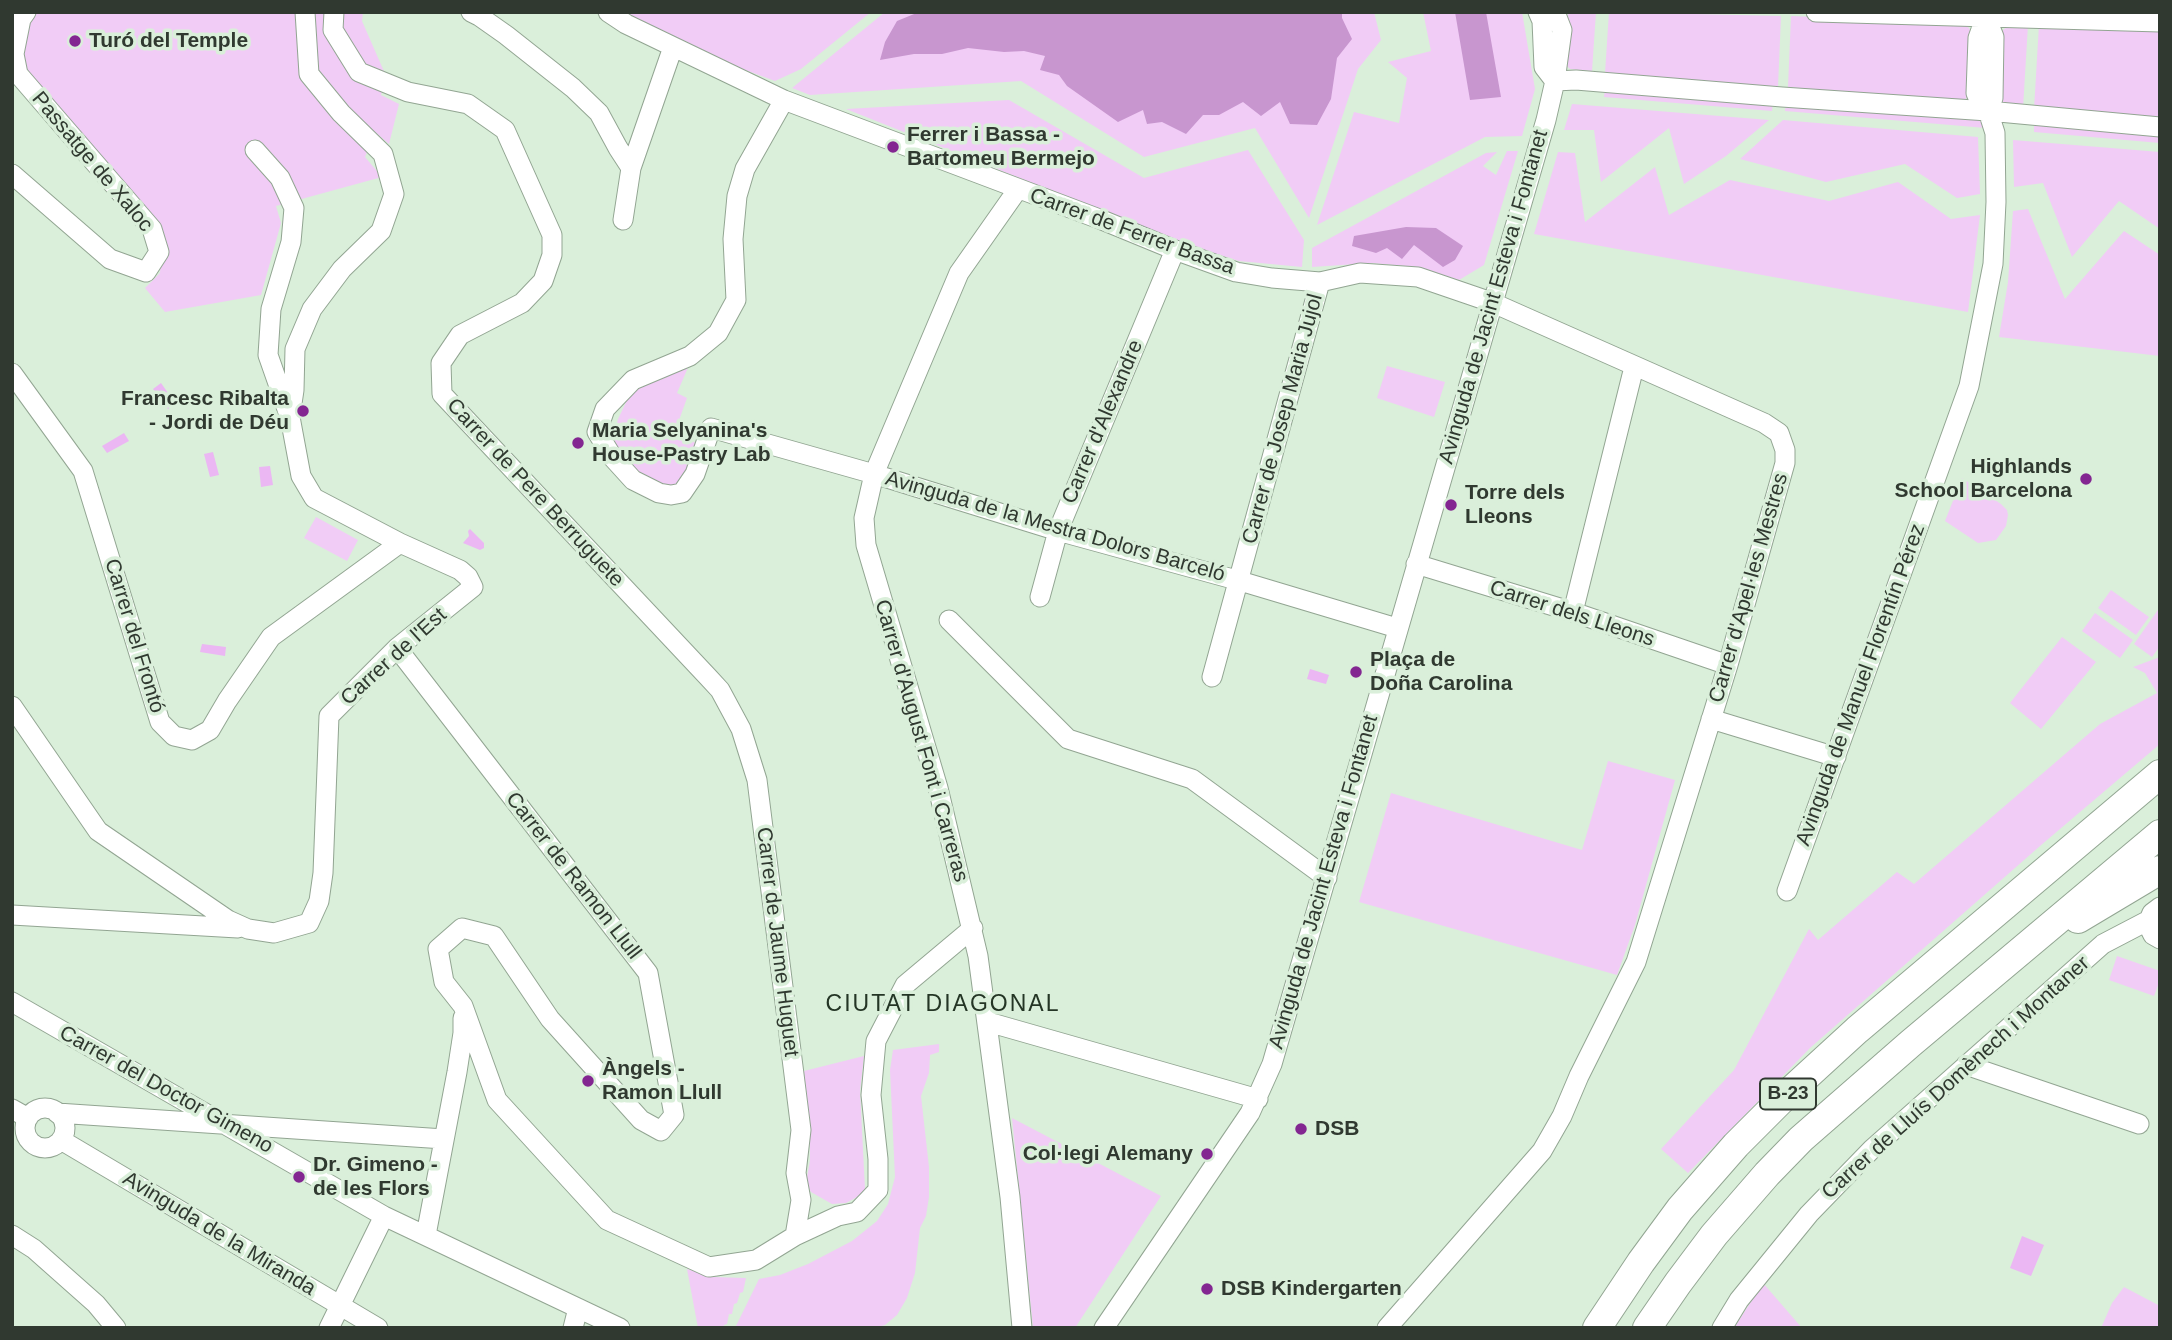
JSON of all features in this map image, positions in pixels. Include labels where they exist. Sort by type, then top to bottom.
[{"type":"highway","name":"B-23","points":[[1597,1328],[1641,1262],[1681,1209],[1736,1145],[1786,1095],[1857,1030],[2160,774]]},
{"type":"highway","name":"B-23","points":[[1647,1328],[1714,1235],[1801,1139],[2160,834]]},
{"type":"highway","points":[[2004,964],[2160,870]]},
{"type":"street","name":"Passatge de Xaloc","points":[[12,174],[110,259],[146,272],[159,252],[152,229],[18,74],[14,54],[21,19],[26,12]]},
{"type":"street","points":[[290,416],[295,349],[312,309],[342,269],[381,230],[394,194],[383,155],[341,113],[309,74],[305,12]]},
{"type":"street","name":"Carrer de Pere Berruguete","points":[[334,12],[333,30],[359,72],[408,92],[468,104],[505,130],[552,235],[552,256],[543,281],[522,303],[460,335],[441,363],[442,394],[720,691]]},
{"type":"street","points":[[471,12],[506,35],[582,96],[599,113],[631,168]]},
{"type":"street","name":"Carrer de Ferrer Bassa","points":[[608,12],[626,24],[784,100],[1236,272],[1320,282],[1360,272],[1418,276],[1492,302]]},
{"type":"street","points":[[1816,12],[1985,14],[2160,22]]},
{"type":"street","name":"Avinguda de Jacint Esteva i Fontanet","points":[[1106,1327],[1251,1113],[1272,1064],[1546,120],[1562,30],[1545,14]]},
{"type":"street","name":"Avinguda de Manuel Florentín Pérez","points":[[1787,891],[1969,386],[1993,264],[1996,202],[1995,133],[1988,111],[1979,100],[1976,83],[1978,37],[1985,14]]},
{"type":"street","points":[[623,220],[631,168],[673,47]]},
{"type":"street","points":[[1555,80],[1988,111],[2160,127]]},
{"type":"street","name":"Avinguda de la Mestra Dolors Barceló","points":[[784,100],[745,169],[737,196],[733,239],[736,300],[718,333],[690,356],[632,380],[605,409],[597,432],[613,458],[633,480],[659,493],[682,493],[695,474],[711,428],[1397,628]]},
{"type":"street","points":[[255,150],[280,178],[294,208],[291,242],[271,309],[268,355],[290,416],[301,476],[314,498],[400,543]]},
{"type":"street","name":"Carrer d'August Font i Carreras","points":[[1018,189],[959,272],[874,474],[864,518],[866,545],[938,788],[972,928],[988,1022],[1010,1197],[1022,1328]]},
{"type":"street","name":"Carrer d'Alexandre","points":[[1040,597],[1058,531],[1175,250]]},
{"type":"street","name":"Carrer de Josep Maria Jujol","points":[[1212,677],[1320,282]]},
{"type":"street","name":"Carrer d'Apel·les Mestres","points":[[1387,1328],[1542,1151],[1562,1116],[1636,962],[1728,664],[1785,463],[1785,450],[1779,433],[1764,423],[1634,368],[1492,302]]},
{"type":"street","points":[[1573,612],[1634,368]]},
{"type":"street","name":"Carrer del Frontó","points":[[12,373],[83,471],[160,722],[174,736],[192,740],[210,730],[271,637],[400,543]]},
{"type":"street","name":"Carrer de l'Est","points":[[248,929],[274,933],[309,923],[319,901],[323,873],[329,716],[397,648],[473,587],[468,577],[460,570],[400,543]]},
{"type":"street","name":"Carrer dels Lleons","points":[[1416,564],[1573,612],[1728,664]]},
{"type":"street","points":[[949,620],[1068,739],[1192,779],[1326,878]]},
{"type":"street","name":"Carrer de Ramon Llull","points":[[397,648],[648,973],[674,1115],[661,1132],[641,1120],[550,1019],[494,936],[462,928],[438,950],[444,982],[463,1006]]},
{"type":"street","name":"Carrer de Jaume Huguet","points":[[720,691],[741,729],[757,780],[801,1130],[796,1174],[801,1200],[795,1236]]},
{"type":"street","points":[[12,706],[98,831],[228,920],[248,929]]},
{"type":"street","points":[[1711,719],[1836,757]]},
{"type":"street","points":[[2154,913],[2149,927],[2160,939]]},
{"type":"street","name":"Carrer de Lluís Domènech i Montaner","points":[[1722,1328],[1739,1300],[1809,1214],[1872,1149],[2103,944],[2154,913]]},
{"type":"street","points":[[12,915],[248,929]]},
{"type":"street","points":[[463,1006],[497,1100],[607,1220],[709,1267],[756,1260],[795,1236],[838,1216],[857,1212],[878,1190],[878,1159],[871,1096],[876,1041],[905,985],[972,928]]},
{"type":"street","points":[[2120,934],[2160,939]]},
{"type":"street","name":"Carrer del Doctor Gimeno","points":[[12,1002],[384,1216],[620,1328]]},
{"type":"street","points":[[426,1235],[463,1032],[463,1006]]},
{"type":"street","points":[[988,1022],[1258,1099]]},
{"type":"street","points":[[1966,1065],[2139,1124]]},
{"type":"street","points":[[57,1113],[64,1126],[61,1140],[45,1148],[32,1143],[25,1132],[20,1113],[40,1109],[57,1113],[444,1139]]},
{"type":"street","name":"Avinguda de la Miranda","points":[[61,1140],[379,1328]]},
{"type":"street","points":[[801,1200],[817,1211],[838,1216]]},
{"type":"street","points":[[330,1328],[384,1216]]},
{"type":"street","points":[[12,1235],[34,1249],[85,1295],[116,1328]]},
{"type":"street","points":[[573,1328],[578,1308]]},
{"type":"shaded area","points":[[39,12],[363,12],[362,21],[386,76],[381,95],[399,104],[389,144],[375,132],[365,157],[382,177],[276,206],[281,223],[261,295],[165,312],[145,288],[160,273],[162,243],[28,80],[20,58],[27,22]]},
{"type":"shaded area","points":[[624,12],[871,12],[801,69],[775,81],[675,44]]},
{"type":"shaded area","points":[[885,12],[1374,12],[1381,40],[1358,69],[1309,218],[1255,128],[1144,157],[1021,81],[810,95],[792,88]]},
{"type":"shaded area","points":[[919,12],[1342,12],[1352,39],[1337,58],[1331,99],[1317,125],[1290,124],[1280,102],[1261,116],[1243,102],[1219,115],[1203,115],[1186,134],[1162,122],[1147,124],[1143,110],[1118,122],[1067,86],[1059,75],[1040,70],[1045,56],[1024,51],[968,48],[942,54],[914,54],[880,60],[885,42],[897,21]]},
{"type":"shaded area","points":[[1423,12],[1522,12],[1535,89],[1522,136],[1485,137],[1317,225],[1354,112],[1399,123],[1407,78],[1388,62],[1431,51]]},
{"type":"shaded area","points":[[1455,12],[1486,12],[1501,97],[1470,100]]},
{"type":"shaded area","points":[[1570,12],[1596,12],[1592,71],[1570,69],[1564,63],[1566,17]]},
{"type":"shaded area","points":[[1609,12],[1781,16],[1778,87],[1605,73]]},
{"type":"shaded area","points":[[1791,16],[1960,23],[1967,26],[1972,32],[1968,97],[1954,102],[1788,87]]},
{"type":"shaded area","points":[[2009,25],[2028,25],[2023,108],[2004,105],[2000,101],[2001,32]]},
{"type":"shaded area","points":[[2039,25],[2160,29],[2160,119],[2034,109]]},
{"type":"shaded area","points":[[1605,88],[1773,101],[1772,111],[1604,97]]},
{"type":"shaded area","points":[[1009,100],[1144,178],[1248,150],[1304,240],[1302,267],[1239,261],[1188,245],[846,109]]},
{"type":"shaded area","points":[[1786,103],[1979,119],[1986,128],[1785,111]]},
{"type":"shaded area","points":[[1572,104],[1769,120],[1726,156],[1684,184],[1669,128],[1601,182],[1594,130],[1564,130]]},
{"type":"shaded area","points":[[1783,120],[1978,137],[1980,194],[1957,198],[1905,164],[1826,182],[1740,159]]},
{"type":"shaded area","points":[[2034,123],[2160,133],[2160,143],[2034,132]]},
{"type":"shaded area","points":[[2013,140],[2160,152],[2160,229],[2119,201],[2072,257],[2043,183],[2014,187]]},
{"type":"shaded area","points":[[1507,151],[1518,151],[1484,265],[1459,280],[1417,267],[1372,263],[1312,267],[1312,248],[1486,153],[1497,152],[1483,166],[1496,175]]},
{"type":"shaded area","points":[[1558,152],[1575,153],[1585,222],[1655,167],[1669,215],[1730,180],[1829,201],[1898,182],[1951,219],[1980,215],[1968,312],[1534,234]]},
{"type":"shaded area","points":[[2028,209],[2065,299],[2124,231],[2160,255],[2160,356],[1999,337],[2008,282],[2013,211]]},
{"type":"shaded area","points":[[1406,227],[1436,228],[1463,246],[1455,260],[1443,267],[1414,245],[1402,259],[1387,248],[1376,253],[1352,246],[1354,236]]},
{"type":"shaded area","points":[[690,363],[677,393],[687,398],[674,434],[696,443],[684,482],[668,489],[639,476],[612,443],[618,419],[630,394]]},
{"type":"shaded area","points":[[1387,366],[1445,382],[1434,417],[1377,398]]},
{"type":"shaded area","points":[[161,383],[175,403],[168,409],[153,389]]},
{"type":"shaded area","points":[[124,433],[129,441],[107,453],[102,446]]},
{"type":"shaded area","points":[[213,452],[219,475],[210,477],[204,454]]},
{"type":"shaded area","points":[[270,466],[273,485],[261,487],[259,467]]},
{"type":"shaded area","points":[[1962,478],[2007,510],[2006,526],[1996,540],[1978,543],[1945,521]]},
{"type":"shaded area","points":[[316,517],[358,540],[347,561],[304,538]]},
{"type":"shaded area","points":[[470,529],[484,543],[484,548],[480,550],[463,543],[469,536]]},
{"type":"shaded area","points":[[2111,590],[2149,617],[2136,635],[2098,608]]},
{"type":"shaded area","points":[[2160,607],[2160,646],[2152,657],[2134,644]]},
{"type":"shaded area","points":[[2095,613],[2133,640],[2120,658],[2082,631]]},
{"type":"shaded area","points":[[2062,637],[2096,662],[2041,729],[2010,703]]},
{"type":"shaded area","points":[[202,644],[226,647],[225,656],[200,652]]},
{"type":"shaded area","points":[[2160,657],[2160,744],[1810,1048],[1688,1173],[1661,1149],[1734,1070],[1809,929],[1818,940],[1897,872],[1914,884],[2100,724],[2157,693],[2145,673],[2133,667]]},
{"type":"shaded area","points":[[1310,669],[1329,675],[1326,684],[1307,679]]},
{"type":"shaded area","points":[[1608,761],[1675,780],[1635,925],[1617,975],[1359,902],[1391,793],[1582,850]]},
{"type":"shaded area","points":[[2117,956],[2160,971],[2160,980],[2154,996],[2109,980]]},
{"type":"shaded area","points":[[939,1044],[939,1052],[930,1055],[929,1073],[921,1096],[929,1167],[929,1197],[926,1216],[920,1228],[915,1273],[907,1298],[897,1315],[885,1325],[874,1328],[735,1328],[759,1279],[780,1275],[808,1264],[852,1241],[877,1221],[888,1204],[895,1177],[890,1070],[893,1050]]},
{"type":"shaded area","points":[[864,1056],[860,1091],[865,1189],[846,1203],[832,1204],[811,1192],[806,1182],[810,1161],[810,1127],[804,1071]]},
{"type":"shaded area","points":[[1012,1118],[1161,1196],[1075,1328],[1033,1328]]},
{"type":"shaded area","points":[[2022,1236],[2044,1245],[2031,1276],[2010,1268]]},
{"type":"shaded area","points":[[687,1269],[713,1277],[746,1278],[743,1292],[740,1293],[723,1328],[698,1328]]},
{"type":"shaded area","points":[[1763,1283],[1802,1328],[1734,1328]]},
{"type":"shaded area","points":[[2124,1287],[2160,1306],[2160,1328],[2101,1328],[2112,1303]]},
{"type":"place","name":"Turó del Temple","points":[[75,41]]},
{"type":"place","name":"Ferrer i Bassa - Bartomeu Bermejo","points":[[893,147]]},
{"type":"place","name":"Francesc Ribalta - Jordi de Déu","points":[[303,411]]},
{"type":"place","name":"Maria Selyanina's House-Pastry Lab","points":[[578,443]]},
{"type":"place","name":"Highlands School Barcelona","points":[[2086,479]]},
{"type":"place","name":"Torre dels Lleons","points":[[1451,505]]},
{"type":"place","name":"Plaça de Doña Carolina","points":[[1356,672]]},
{"type":"place","name":"Àngels - Ramon Llull","points":[[588,1081]]},
{"type":"place","name":"DSB","points":[[1301,1129]]},
{"type":"place","name":"Col·legi Alemany","points":[[1207,1154]]},
{"type":"place","name":"Dr. Gimeno - de les Flors","points":[[299,1177]]},
{"type":"place","name":"DSB Kindergarten","points":[[1207,1289]]},
{"type":"district","name":"CIUTAT DIAGONAL","points":[[943,1005]]}]
